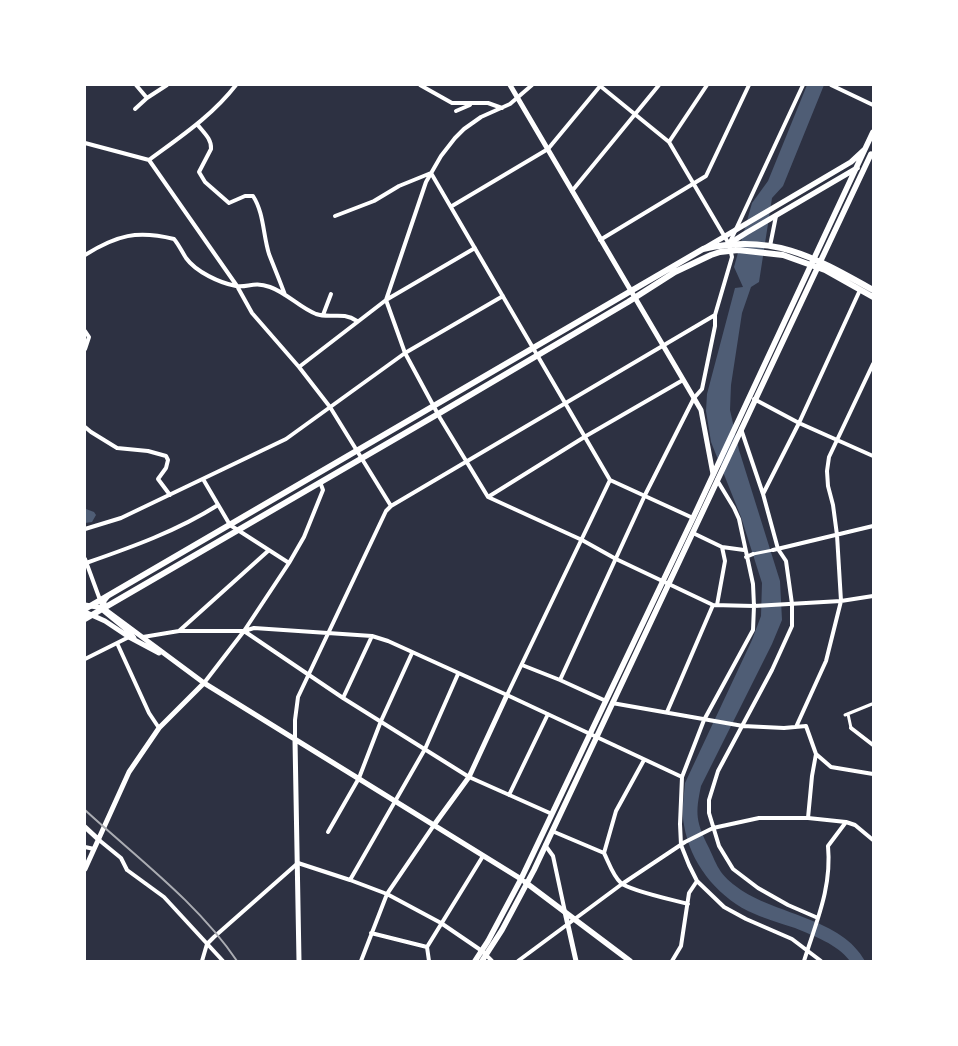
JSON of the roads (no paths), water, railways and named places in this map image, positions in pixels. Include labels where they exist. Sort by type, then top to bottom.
[{"type":"highway","points":[[87,608],[703,249],[734,247],[786,249],[873,290]]},
{"type":"highway","points":[[85,619],[438,414],[675,272],[711,255],[734,247]]},
{"type":"highway","points":[[820,264],[873,297]]},
{"type":"main road","points":[[666,583],[716,467],[739,427],[812,261],[873,132]]},
{"type":"main road","points":[[703,249],[851,162],[865,148]]},
{"type":"main road","points":[[734,247],[746,233],[856,169],[872,152]]},
{"type":"main road","points":[[752,399],[820,264],[872,152]]},
{"type":"main road","points":[[482,961],[484,953],[590,734],[609,702],[666,583],[719,479],[738,438],[739,427]]},
{"type":"main road","points":[[475,961],[484,953],[527,884],[597,737],[609,702]]},
{"type":"main road","points":[[521,879],[630,961]]},
{"type":"street","points":[[136,85],[147,98]]},
{"type":"street","points":[[135,109],[147,98],[167,85]]},
{"type":"street","points":[[149,160],[223,102],[236,85]]},
{"type":"street","points":[[420,85],[452,103],[488,103],[502,109]]},
{"type":"street","points":[[510,85],[694,398],[703,416],[713,474],[719,479],[739,519],[744,550],[753,584],[753,630],[707,720],[682,777],[680,824],[689,865],[697,881],[724,907],[746,920],[792,939],[821,961]]},
{"type":"street","points":[[532,85],[519,98],[502,109],[482,118],[455,138],[441,156],[426,182],[386,300],[405,354],[438,414],[488,497],[582,540],[616,559],[715,605],[754,606],[841,602],[873,596]]},
{"type":"street","points":[[452,206],[548,149],[600,85],[669,142],[724,237],[734,247]]},
{"type":"street","points":[[572,191],[659,85]]},
{"type":"street","points":[[669,142],[707,85]]},
{"type":"street","points":[[600,240],[706,176],[749,85]]},
{"type":"street","points":[[560,680],[645,495],[694,398],[702,389],[716,326],[715,315],[732,257],[738,228],[746,206],[803,85]]},
{"type":"street","points":[[831,85],[873,105]]},
{"type":"street","points":[[456,111],[472,104]]},
{"type":"street","points":[[197,124],[210,139],[212,145],[199,172],[201,178],[229,203],[246,196],[253,196],[264,227],[269,252],[285,294]]},
{"type":"street","points":[[85,143],[149,160],[237,286],[252,313],[299,367],[330,407],[391,506]]},
{"type":"street","points":[[431,173],[567,403],[610,480],[693,518]]},
{"type":"street","points":[[335,216],[374,201],[399,186],[431,173]]},
{"type":"street","points":[[765,248],[774,217]]},
{"type":"street","points":[[85,255],[108,242],[134,233],[163,236],[174,239],[193,267],[210,276],[237,286],[258,283],[285,294],[312,311],[323,315],[351,317],[357,321]]},
{"type":"street","points":[[299,367],[386,300],[475,248]]},
{"type":"street","points":[[763,494],[799,423],[860,290]]},
{"type":"street","points":[[323,315],[331,294]]},
{"type":"street","points":[[85,529],[121,518],[286,439],[405,354],[503,296]]},
{"type":"street","points":[[299,961],[295,740],[298,697],[310,676],[386,511],[391,506],[466,461],[715,315]]},
{"type":"street","points":[[85,331],[89,336],[85,348]]},
{"type":"street","points":[[796,727],[826,660],[841,602],[837,535],[833,504],[828,486],[827,471],[829,457],[873,364]]},
{"type":"street","points":[[488,497],[586,436],[683,380]]},
{"type":"street","points":[[752,399],[799,423],[873,455]]},
{"type":"street","points":[[85,427],[118,448],[148,451],[166,456],[168,460],[166,468],[158,479],[170,495]]},
{"type":"street","points":[[739,427],[763,494],[775,549],[786,561],[792,604],[792,626],[772,670],[718,771],[709,800],[709,813],[719,846],[725,858],[742,878],[788,906],[818,918]]},
{"type":"street","points":[[203,479],[230,525],[289,563]]},
{"type":"street","points":[[361,961],[387,894],[469,777],[610,480]]},
{"type":"street","points":[[85,869],[129,772],[159,728],[204,683],[244,631],[289,563],[304,536],[323,490],[320,482]]},
{"type":"street","points":[[137,642],[126,629],[106,614],[86,561],[126,549],[193,520],[218,505]]},
{"type":"street","points":[[746,556],[873,526]]},
{"type":"street","points":[[693,533],[722,547],[744,550]]},
{"type":"street","points":[[667,712],[715,605],[725,561],[722,547]]},
{"type":"street","points":[[179,631],[268,551]]},
{"type":"street","points":[[103,608],[104,601],[108,596]]},
{"type":"street","points":[[115,616],[112,608],[117,600]]},
{"type":"street","points":[[87,608],[103,608],[204,683],[521,879]]},
{"type":"street","points":[[87,608],[92,614],[137,642],[168,658]]},
{"type":"street","points":[[143,636],[179,631],[244,631],[254,628],[372,636],[507,695],[682,777]]},
{"type":"street","points":[[244,631],[343,698],[469,777],[552,814]]},
{"type":"street","points":[[343,698],[372,636]]},
{"type":"street","points":[[85,659],[129,637]]},
{"type":"street","points":[[117,643],[149,713],[159,728]]},
{"type":"street","points":[[328,832],[359,778],[381,721],[412,652]]},
{"type":"street","points":[[522,665],[609,702],[743,726],[784,728],[806,726],[816,754],[831,767],[873,774]]},
{"type":"street","points":[[350,880],[425,748],[458,674]]},
{"type":"street","points":[[872,704],[847,715],[851,728],[873,746]]},
{"type":"street","points":[[510,795],[548,714]]},
{"type":"street","points":[[808,818],[816,754]]},
{"type":"street","points":[[644,760],[616,811],[604,853],[614,874],[622,884],[655,896],[688,904]]},
{"type":"street","points":[[518,961],[622,884],[683,843],[713,828],[759,818],[808,818],[846,822],[854,825],[873,840]]},
{"type":"street","points":[[804,961],[826,894],[829,861],[828,846],[846,822]]},
{"type":"street","points":[[85,828],[121,858],[127,870],[164,897],[223,961]]},
{"type":"street","points":[[552,831],[604,853]]},
{"type":"street","points":[[545,846],[553,856],[576,961]]},
{"type":"street","points":[[85,847],[94,849]]},
{"type":"street","points":[[429,961],[427,947],[483,856]]},
{"type":"street","points":[[298,863],[387,894],[441,924],[484,953],[492,961]]},
{"type":"street","points":[[202,961],[207,944],[298,863]]},
{"type":"street","points":[[672,961],[681,946],[689,893],[697,881]]},
{"type":"street","points":[[371,933],[427,947]]},
{"type":"water","points":[[807,85],[824,85],[783,186],[772,198],[759,282],[751,287],[742,313],[731,385],[730,410],[739,450],[780,581],[782,620],[772,644],[701,786],[697,811],[701,831],[721,872],[730,882],[756,899],[826,927],[855,947],[865,961],[850,961],[839,950],[825,941],[748,911],[725,896],[706,876],[698,864],[687,839],[683,814],[685,783],[752,640],[761,616],[762,583],[741,517],[711,442],[706,411],[707,394],[735,288],[743,287],[734,267],[752,203],[768,181]]},
{"type":"water","points":[[86,509],[94,512],[96,515],[92,522],[85,523]]},
{"type":"railway","points":[[85,810],[185,900],[204,919],[237,961]]}]
